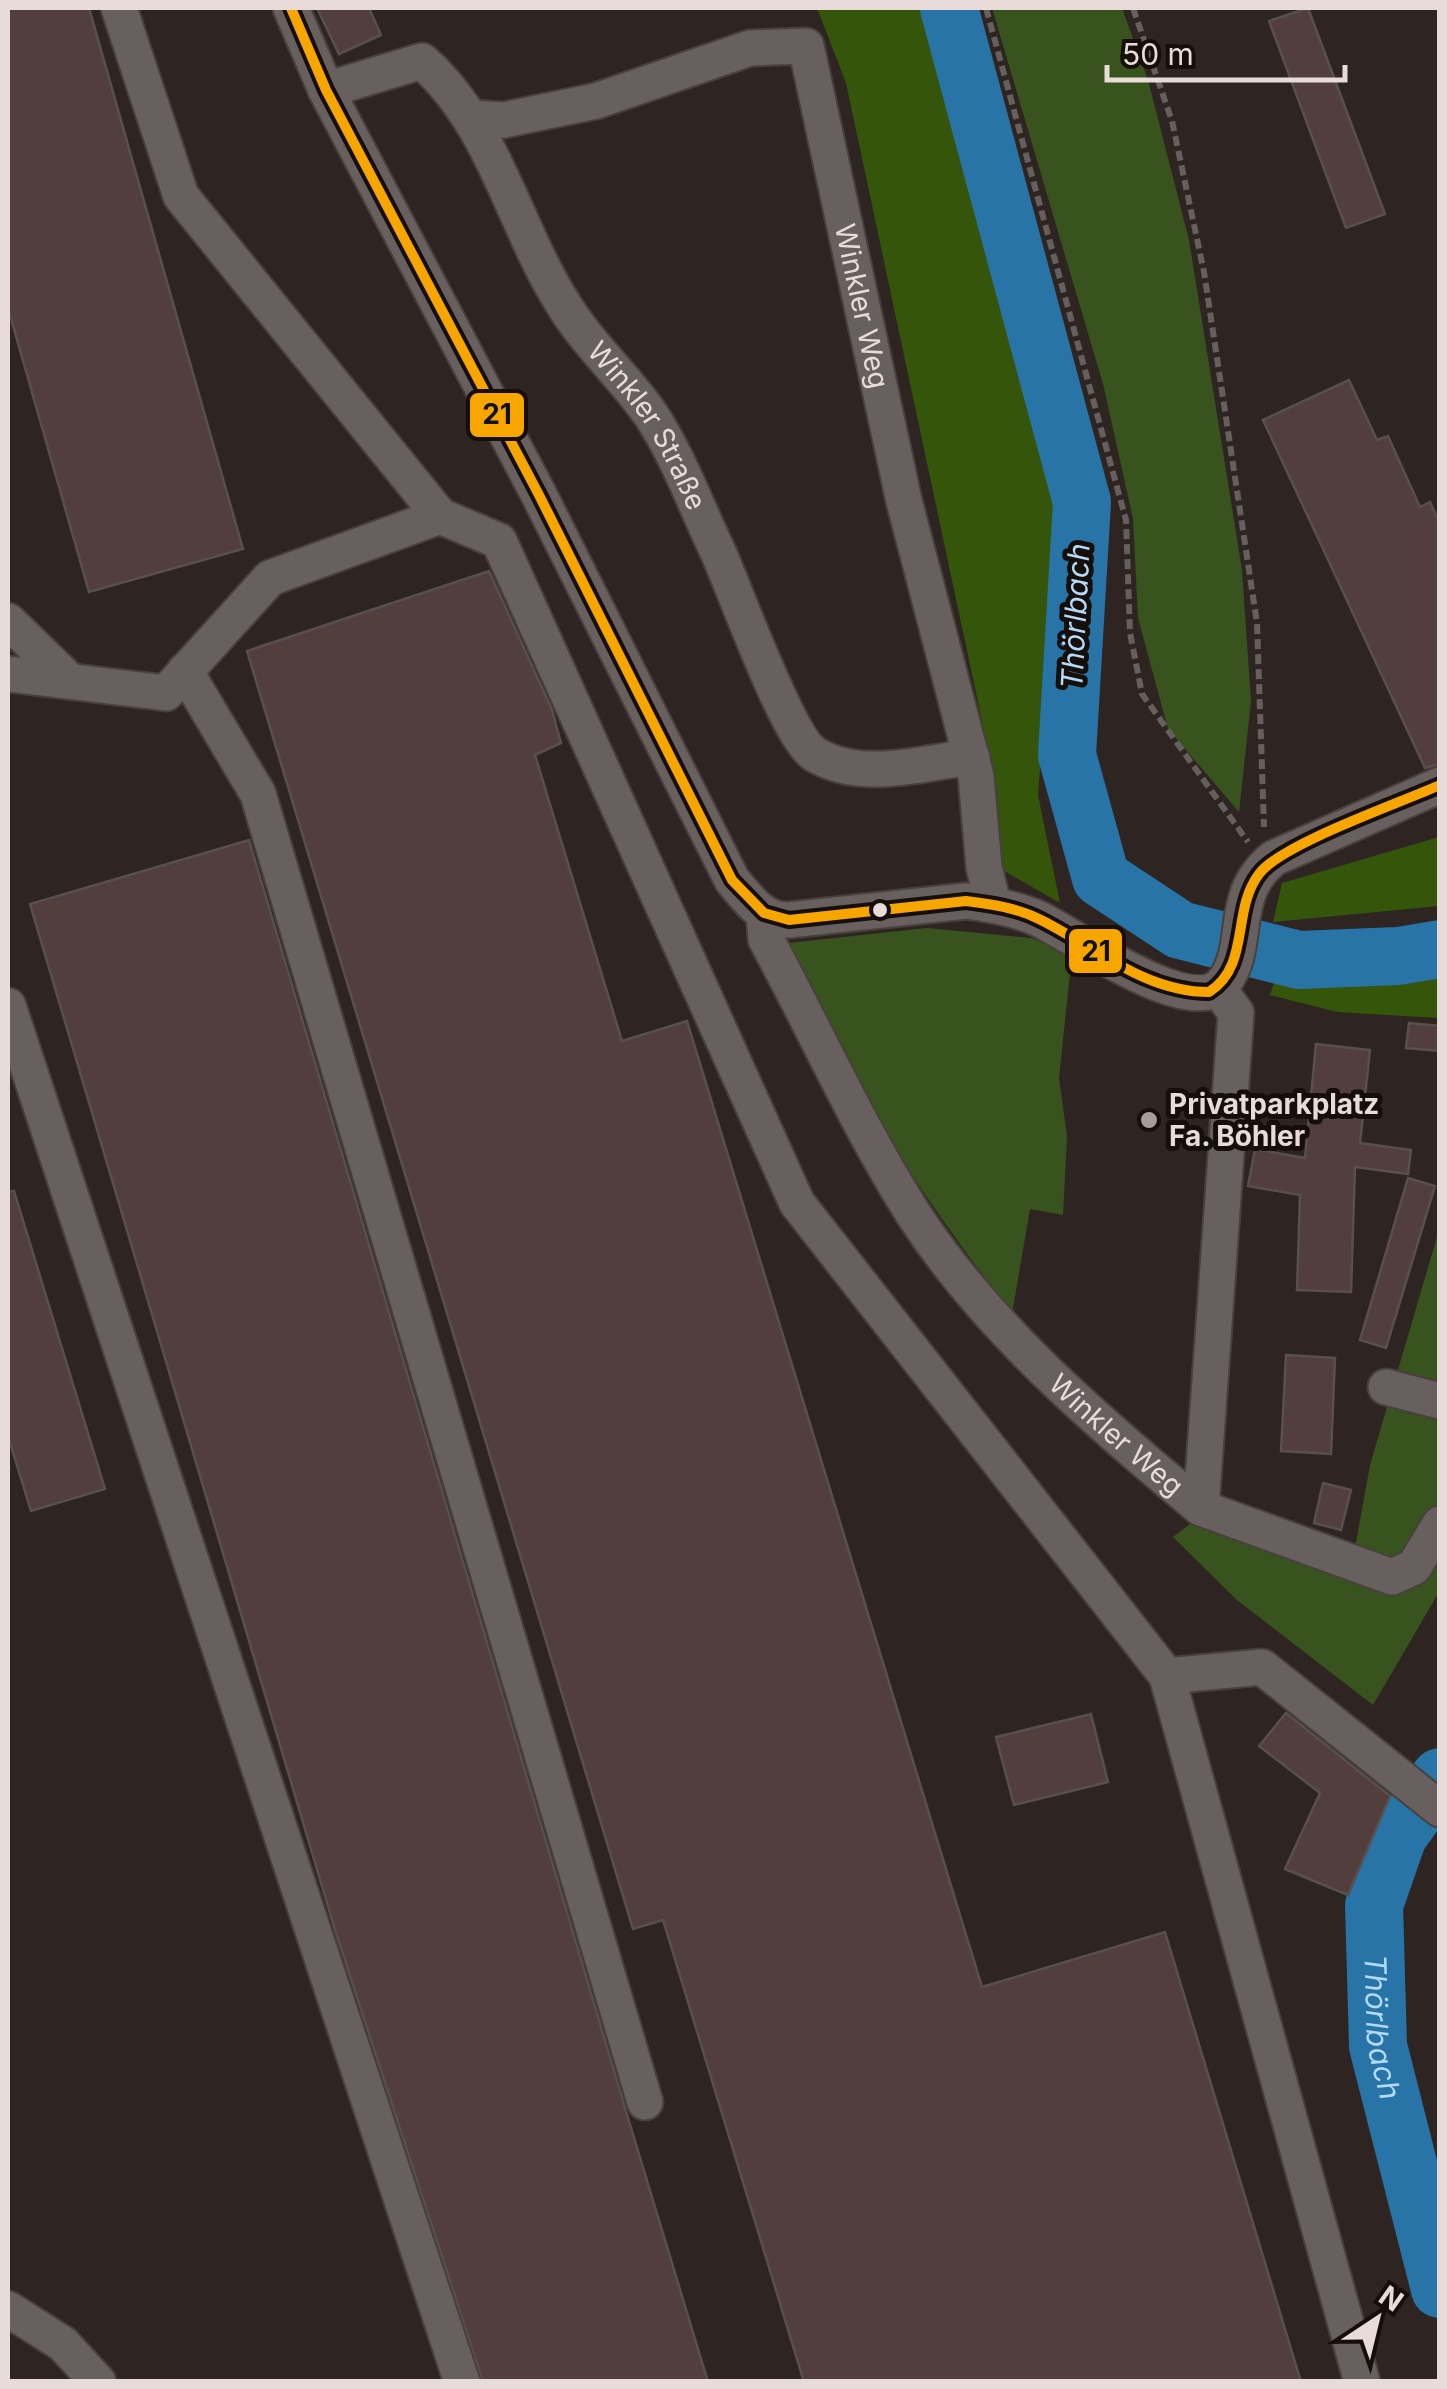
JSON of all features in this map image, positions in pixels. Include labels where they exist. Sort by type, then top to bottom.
[{"type":"street","points":[[119,8],[181,196],[440,516],[500,541],[797,1202],[1167,1676],[1362,2382]]},
{"type":"street","points":[[291,8],[326,90],[539,495],[732,880],[764,914],[776,920],[789,920],[966,901],[993,904],[1037,918],[1158,984],[1190,994],[1224,981],[1247,894],[1263,853],[1440,785]]},
{"type":"street","name":"Winkler Weg","points":[[471,118],[504,120],[596,101],[750,48],[806,46],[904,501],[972,757],[984,867],[993,904]]},
{"type":"street","name":"Winkler Straße","points":[[326,90],[422,62],[444,80],[471,118],[561,301],[604,362],[651,416],[720,556],[782,702],[812,754],[856,771],[972,757]]},
{"type":"street","points":[[8,674],[166,693],[270,578],[440,516]]},
{"type":"street","points":[[8,621],[70,680]]},
{"type":"street","points":[[185,671],[258,794],[645,2102]]},
{"type":"street","name":"Winkler Weg","points":[[764,914],[766,939],[914,1214],[972,1292],[1120,1440],[1202,1508]]},
{"type":"street","name":"Winkler Weg","points":[[1202,1508],[1236,1013],[1224,981]]},
{"type":"street","points":[[8,1006],[462,2382]]},
{"type":"street","points":[[1386,1387],[1440,1402]]},
{"type":"street","points":[[1202,1508],[1220,1518],[1392,1578],[1414,1567],[1440,1524]]},
{"type":"street","points":[[1167,1676],[1262,1667],[1440,1808]]},
{"type":"street","points":[[8,2309],[63,2344],[98,2382]]},
{"type":"path","points":[[986,8],[1126,520],[1130,633],[1142,694],[1263,853]]},
{"type":"path","points":[[1133,8],[1172,121],[1207,291],[1257,623],[1263,853]]},
{"type":"green space","points":[[817,8],[936,8],[950,54],[1056,469],[1063,640],[1043,732],[1038,795],[1060,903],[999,868],[995,782],[846,83]]},
{"type":"green space","points":[[992,8],[1122,8],[1148,80],[1189,240],[1242,570],[1251,701],[1239,812],[1168,729],[1138,618],[1133,519],[1103,384]]},
{"type":"green space","points":[[1439,837],[1439,906],[1273,922],[1282,883]]},
{"type":"green space","points":[[927,928],[1031,938],[1072,954],[1059,1078],[1067,1136],[1063,1215],[1030,1209],[1012,1314],[916,1181],[859,1090],[788,943]]},
{"type":"green space","points":[[1439,977],[1439,1018],[1337,1012],[1270,995],[1274,983]]},
{"type":"green space","points":[[1439,1230],[1439,1592],[1373,1705],[1237,1600],[1173,1537],[1195,1520],[1353,1559],[1370,1465]]},
{"type":"building","points":[[8,8],[89,8],[243,549],[89,592],[8,308]]},
{"type":"building","points":[[317,8],[369,8],[381,35],[339,54]]},
{"type":"building","points":[[1308,8],[1385,214],[1346,228],[1269,21]]},
{"type":"building","points":[[1349,380],[1377,440],[1388,436],[1420,507],[1430,502],[1440,524],[1440,764],[1425,768],[1263,420]]},
{"type":"building","points":[[489,571],[552,710],[561,743],[535,755],[622,1041],[687,1021],[982,1987],[1165,1932],[1301,2382],[804,2382],[663,1920],[633,1929],[247,651]]},
{"type":"building","points":[[249,840],[708,2382],[483,2382],[335,1930],[30,904]]},
{"type":"building","points":[[1409,1023],[1440,1026],[1440,1051],[1406,1048]]},
{"type":"building","points":[[1316,1044],[1370,1050],[1360,1143],[1411,1150],[1408,1174],[1355,1167],[1351,1292],[1297,1290],[1300,1195],[1248,1186],[1255,1149],[1305,1158]]},
{"type":"building","points":[[1408,1178],[1435,1186],[1386,1348],[1360,1340]]},
{"type":"building","points":[[14,1191],[105,1489],[31,1511],[8,1436],[8,1192]]},
{"type":"building","points":[[1286,1355],[1335,1358],[1331,1454],[1281,1451]]},
{"type":"building","points":[[1323,1483],[1351,1490],[1341,1530],[1314,1523]]},
{"type":"building","points":[[1286,1713],[1390,1796],[1348,1895],[1285,1869],[1320,1793],[1259,1746]]},
{"type":"building","points":[[1091,1714],[1108,1782],[1014,1805],[996,1737]]},
{"type":"waterway","name":"Thörlbach","points":[[949,8],[1082,502],[1067,755],[1101,878],[1180,930],[1299,960],[1398,956],[1440,949]]},
{"type":"waterway","name":"Thörlbach","points":[[1440,1777],[1398,1836],[1374,1905],[1378,2046],[1440,2289]]},
{"type":"transit line","name":"21","points":[[291,8],[326,90],[539,495],[732,880],[764,913],[789,920],[966,901],[995,905],[1041,920],[1163,985],[1209,992],[1231,967],[1245,904],[1259,874],[1271,862],[1315,837],[1440,785]]},
{"type":"place","name":"Privatparkplatz Fa. Böhler","points":[[1149,1120]]}]
